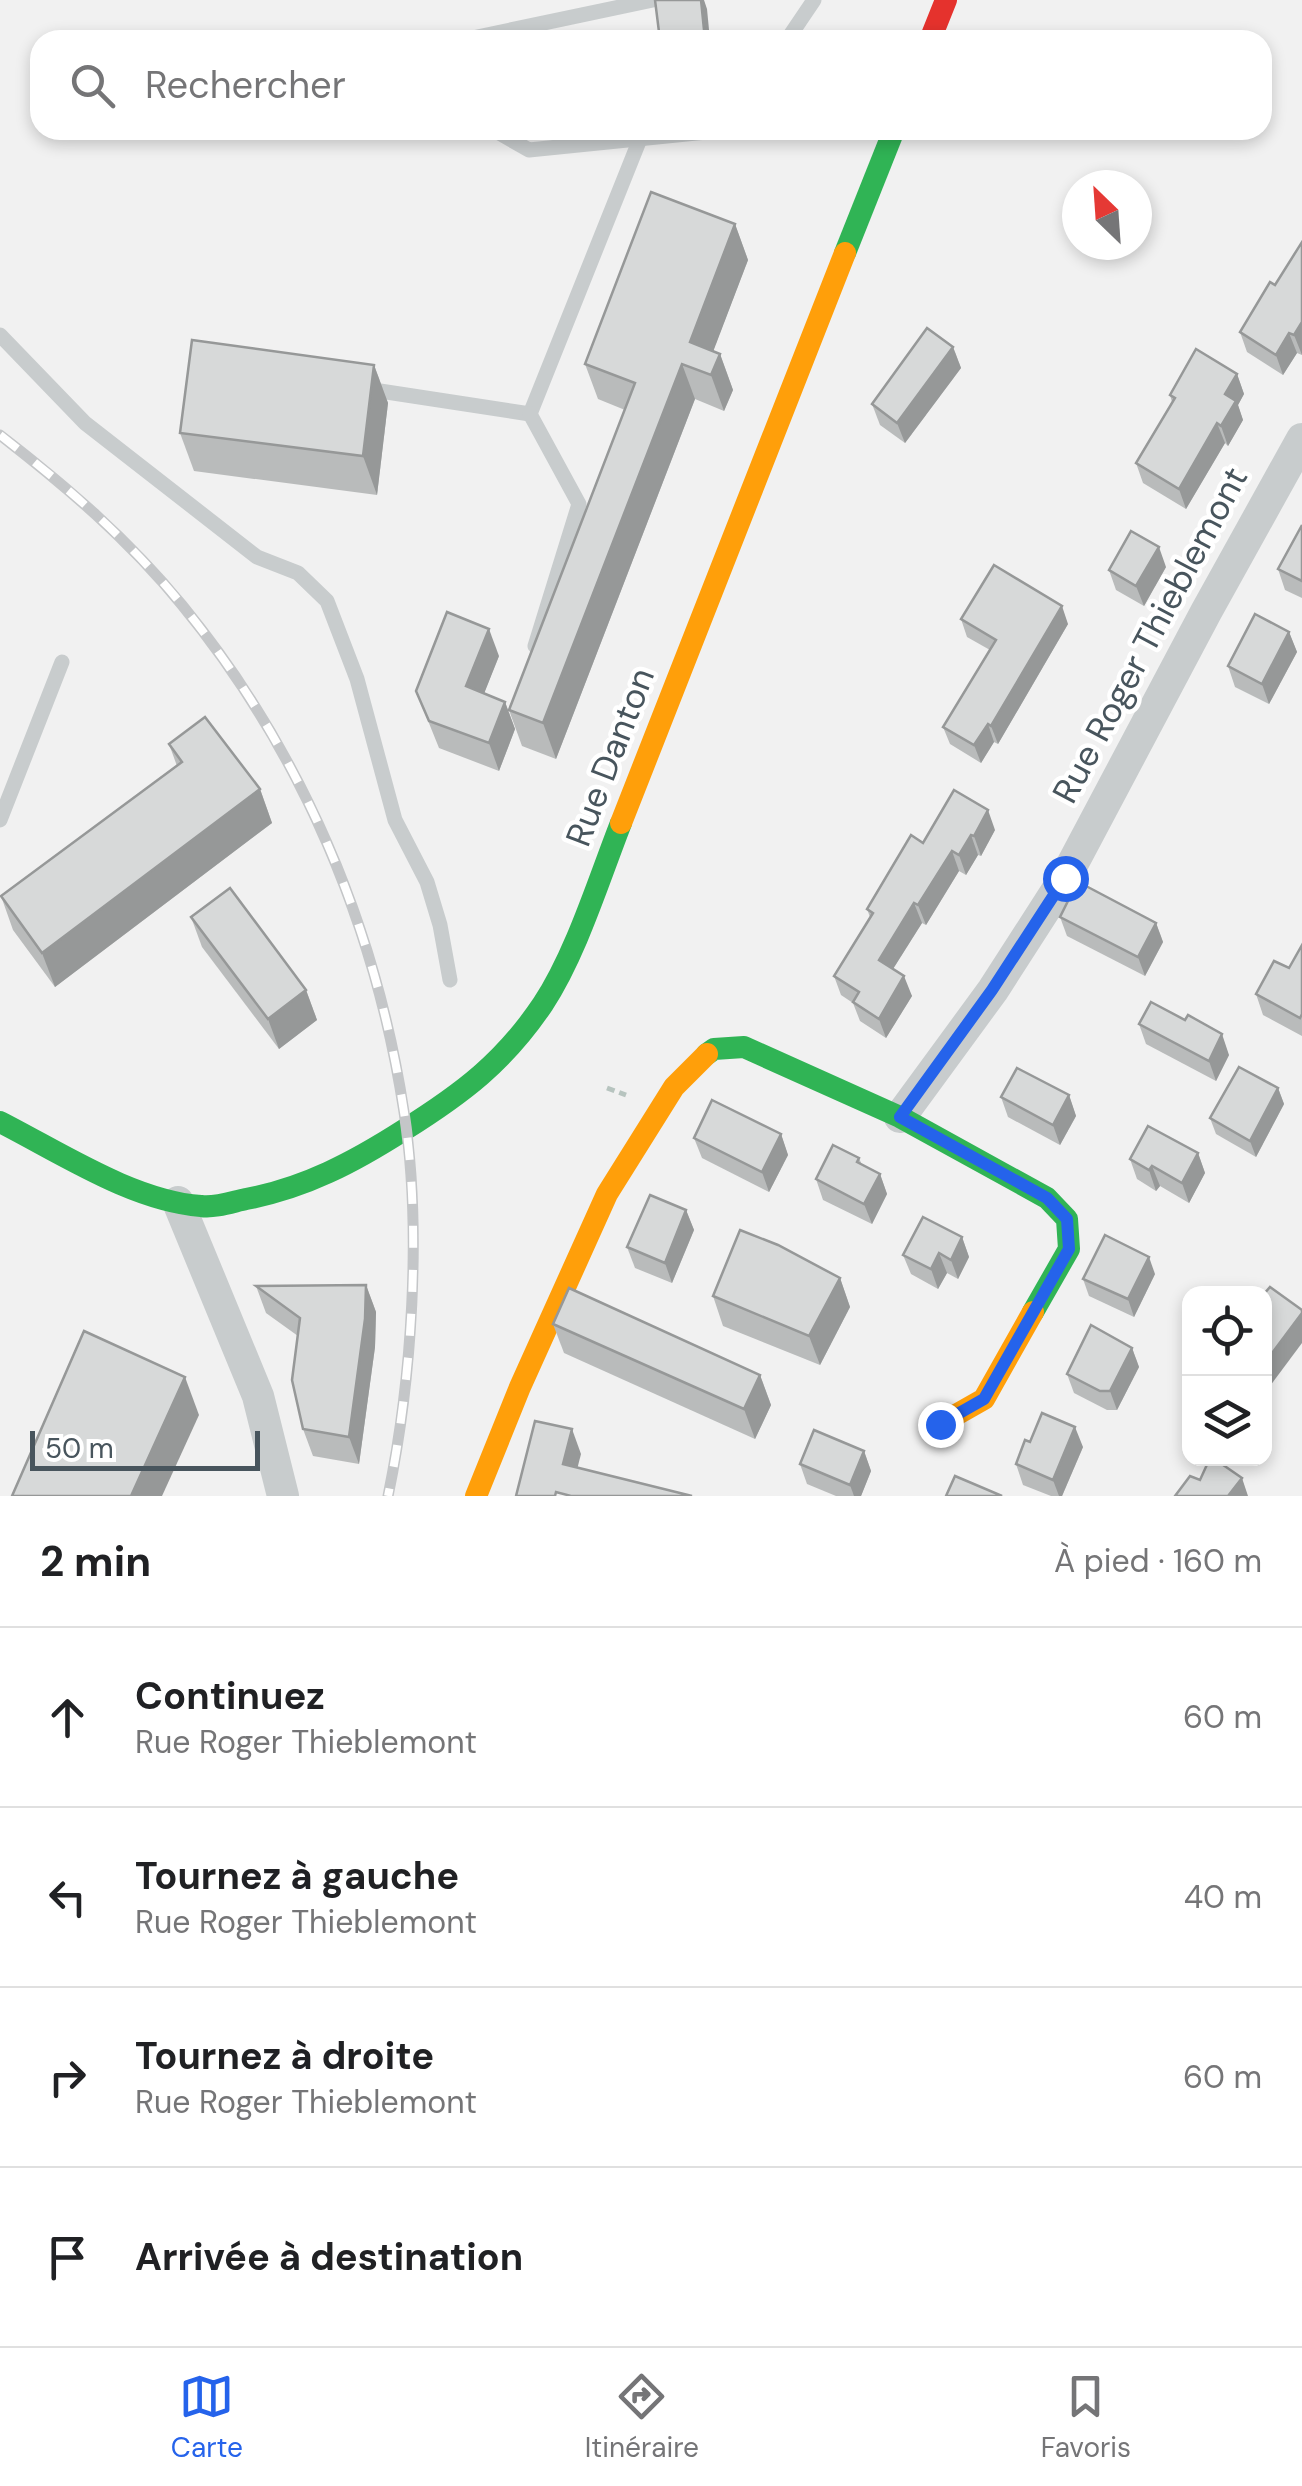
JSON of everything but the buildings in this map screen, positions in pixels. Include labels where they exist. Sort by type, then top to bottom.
[{"type":"street","points":[[934,30],[946,0]]},
{"type":"street","name":"Rue Danton","points":[[0,1122],[115,1182],[153,1196],[204,1207],[278,1192],[360,1159],[455,1098],[515,1042],[544,1001],[570,952],[890,140]]},
{"type":"street","name":"Rue Roger Thieblemont","points":[[900,1117],[992,990],[1065,878],[1302,439]]},
{"type":"street","points":[[476,1496],[520,1387],[607,1194],[674,1087],[698,1060],[714,1049],[744,1047],[900,1117],[1047,1198],[1067,1219],[1069,1249],[984,1399],[940,1424]]},
{"type":"street","points":[[178,1202],[258,1396],[283,1496]]},
{"type":"lane","points":[[511,30],[653,0]]},
{"type":"lane","points":[[794,30],[814,0]]},
{"type":"lane","points":[[512,140],[529,150],[630,140]]},
{"type":"lane","points":[[530,414],[640,140]]},
{"type":"lane","points":[[0,335],[85,423],[257,557],[298,573],[326,601],[357,679],[395,820],[427,882],[450,980]]},
{"type":"lane","points":[[353,386],[530,414]]},
{"type":"lane","points":[[528,668],[579,504],[530,414]]},
{"type":"lane","points":[[0,820],[62,662]]},
{"type":"railway","points":[[0,435],[119,536],[162,581],[225,661],[297,780],[353,909],[391,1043],[404,1112],[412,1205],[408,1354],[388,1496]]},
{"type":"traffic: fast","points":[[845,253],[890,140]]},
{"type":"traffic: fast","points":[[0,1122],[124,1185],[175,1202],[206,1206],[289,1188],[348,1163],[445,1103],[497,1060],[528,1025],[566,963],[621,823]]},
{"type":"traffic: fast","points":[[707,1054],[714,1049],[744,1047],[900,1117],[1047,1198],[1067,1219],[1069,1249],[1033,1312]]},
{"type":"traffic: slow","points":[[621,823],[845,253]]},
{"type":"traffic: slow","points":[[476,1496],[520,1387],[607,1194],[674,1087],[707,1054]]},
{"type":"traffic: slow","points":[[940,1424],[984,1399],[1033,1312]]},
{"type":"traffic: jam","points":[[934,30],[946,0]]},
{"type":"route","points":[[940,1424],[984,1399],[1069,1249],[1067,1219],[1047,1198],[900,1117],[992,990],[1065,878]]}]
